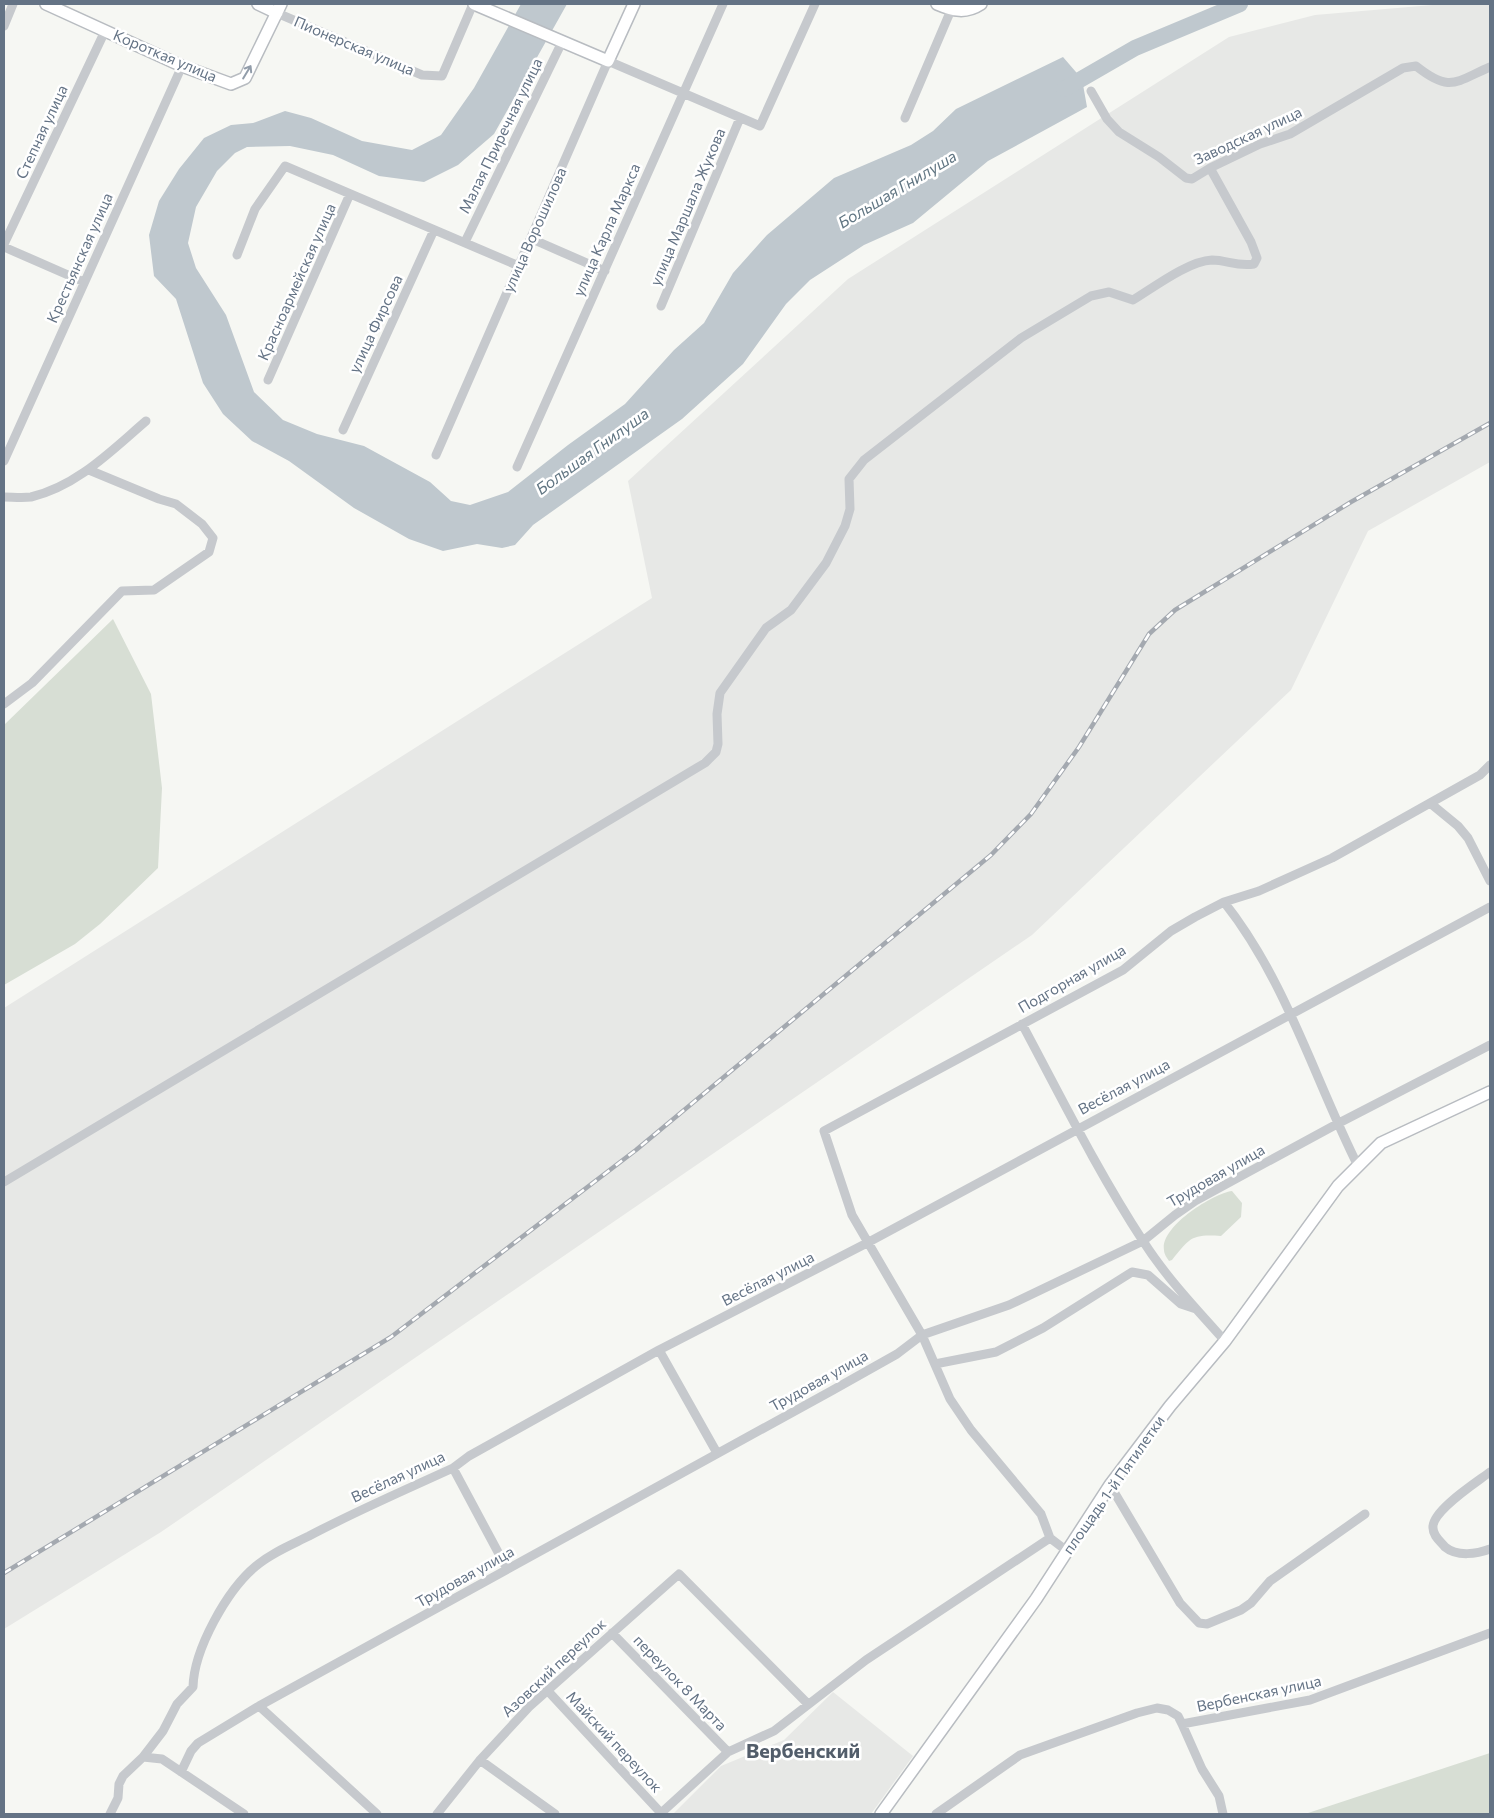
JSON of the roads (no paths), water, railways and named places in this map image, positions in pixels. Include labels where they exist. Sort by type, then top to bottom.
[{"type":"main road","name":"Короткая улица","points":[[46,4],[182,66],[231,84],[246,78],[279,8]]},
{"type":"main road","name":"Пионерская улица","points":[[258,4],[279,8]]},
{"type":"main road","points":[[474,4],[494,8],[557,40],[608,61]]},
{"type":"main road","name":"улица Ворошилова","points":[[608,61],[634,4]]},
{"type":"main road","points":[[937,4],[951,10],[965,11],[981,4]]},
{"type":"main road","name":"площадь 1-й Пятилетки","points":[[881,1814],[1036,1600],[1110,1485],[1170,1406],[1225,1341],[1338,1186],[1381,1143],[1490,1092]]},
{"type":"street","points":[[4,26],[13,4]]},
{"type":"street","name":"Пионерская улица","points":[[279,8],[422,75],[442,76],[474,4]]},
{"type":"street","name":"улица Карла Маркса","points":[[517,467],[723,4]]},
{"type":"street","points":[[608,61],[760,126],[815,4]]},
{"type":"street","points":[[905,118],[951,10]]},
{"type":"street","name":"Степная улица","points":[[4,246],[105,31]]},
{"type":"street","name":"Малая Приречная улица","points":[[465,242],[557,40]]},
{"type":"street","name":"улица Ворошилова","points":[[436,455],[532,239],[608,61]]},
{"type":"street","name":"Заводская улица","points":[[1091,91],[1103,112],[1119,132],[1160,157],[1186,178],[1192,178],[1260,144],[1290,134],[1411,65],[1416,66],[1436,81],[1445,83],[1455,83],[1490,67]]},
{"type":"street","name":"Крестьянская улица","points":[[4,461],[182,66]]},
{"type":"street","name":"улица Маршала Жукова","points":[[661,306],[740,118]]},
{"type":"street","points":[[236,255],[255,209],[284,166],[519,266]]},
{"type":"street","points":[[4,1182],[705,763],[716,752],[718,744],[716,714],[720,693],[766,628],[791,610],[826,563],[845,526],[850,509],[850,479],[864,460],[1021,338],[1091,296],[1109,292],[1133,300],[1198,263],[1211,260],[1233,265],[1254,264],[1257,258],[1251,242],[1210,168]]},
{"type":"street","name":"Красноармейская улица","points":[[268,380],[350,194]]},
{"type":"street","name":"улица Фирсова","points":[[343,430],[434,230]]},
{"type":"street","points":[[532,239],[605,271]]},
{"type":"street","points":[[4,246],[84,282]]},
{"type":"street","points":[[4,497],[30,497],[63,484],[89,470],[146,421]]},
{"type":"street","points":[[4,704],[32,683],[122,591],[154,590],[209,552],[213,538],[202,524],[176,504],[159,499],[89,470]]},
{"type":"street","name":"Подгорная улица","points":[[867,1243],[852,1215],[824,1131],[1123,970],[1171,931],[1224,902],[1259,892],[1332,858],[1480,774],[1490,765]]},
{"type":"street","points":[[1430,803],[1458,826],[1468,838],[1490,881]]},
{"type":"street","points":[[1224,902],[1242,925],[1291,1014],[1337,1124],[1358,1166]]},
{"type":"street","name":"Весёлая улица","points":[[110,1814],[118,1798],[119,1784],[123,1776],[143,1757],[163,1731],[177,1704],[193,1687],[193,1676],[210,1631],[227,1600],[257,1564],[333,1523],[453,1468],[468,1456],[659,1350],[867,1243],[1077,1128],[1490,907]]},
{"type":"street","points":[[1022,1024],[1077,1128],[1143,1241],[1196,1309],[1225,1341]]},
{"type":"street","name":"Трудовая улица","points":[[181,1772],[191,1751],[198,1743],[259,1706],[897,1354],[922,1335],[1009,1305],[1143,1241],[1175,1214],[1195,1201],[1337,1124],[1490,1045]]},
{"type":"street","points":[[867,1243],[922,1335],[958,1413],[1041,1514],[1050,1538],[1067,1551]]},
{"type":"street","points":[[935,1364],[996,1352],[1043,1328],[1132,1272],[1148,1275],[1181,1304],[1196,1309]]},
{"type":"street","points":[[659,1350],[717,1453]]},
{"type":"street","points":[[453,1468],[508,1569]]},
{"type":"street","points":[[1490,1472],[1451,1502],[1434,1521],[1432,1527],[1435,1536],[1449,1550],[1463,1554],[1490,1549]]},
{"type":"street","points":[[1110,1485],[1180,1604],[1199,1623],[1207,1624],[1240,1610],[1251,1602],[1270,1581],[1365,1514]]},
{"type":"street","name":"площадь 1-й Пятилетки","points":[[661,1814],[728,1752],[774,1731],[866,1660],[1050,1538]]},
{"type":"street","name":"Азовский переулок","points":[[437,1814],[480,1760],[547,1690],[680,1574],[808,1704]]},
{"type":"street","name":"переулок 8 Марта","points":[[612,1633],[728,1752]]},
{"type":"street","name":"Вербенская улица","points":[[936,1814],[1020,1755],[1137,1713],[1157,1708],[1168,1710],[1178,1716],[1182,1724],[1310,1700],[1490,1633]]},
{"type":"street","name":"Майский переулок","points":[[547,1690],[661,1814]]},
{"type":"street","points":[[259,1706],[377,1814]]},
{"type":"street","points":[[1182,1724],[1202,1769],[1219,1796],[1223,1814]]},
{"type":"street","points":[[143,1757],[162,1759],[244,1814]]},
{"type":"street","points":[[480,1760],[555,1814]]},
{"type":"water","points":[[521,4],[567,4],[494,134],[458,165],[424,182],[379,176],[333,155],[290,146],[247,147],[235,153],[217,171],[196,207],[188,243],[196,268],[226,315],[254,392],[283,420],[317,434],[364,446],[430,482],[451,501],[470,505],[508,492],[625,404],[674,350],[704,323],[733,273],[767,235],[834,178],[911,145],[933,131],[956,109],[1063,57],[1082,79],[1087,107],[988,161],[913,223],[864,245],[810,280],[786,304],[743,364],[682,419],[533,525],[515,545],[502,548],[477,544],[443,551],[409,539],[354,508],[289,461],[252,441],[223,414],[203,383],[176,299],[154,276],[149,235],[159,201],[179,169],[204,138],[231,125],[253,123],[285,111],[311,118],[362,141],[412,150],[441,135],[474,88]]},
{"type":"waterway","name":"Большая Гнилуша","points":[[1064,89],[1135,48],[1240,4]]},
{"type":"railway","points":[[4,1573],[391,1337],[636,1150],[991,855],[1031,814],[1079,747],[1149,634],[1175,610],[1351,502],[1490,423]]},
{"type":"district","name":"Вербенский","points":[[803,1751]]}]
